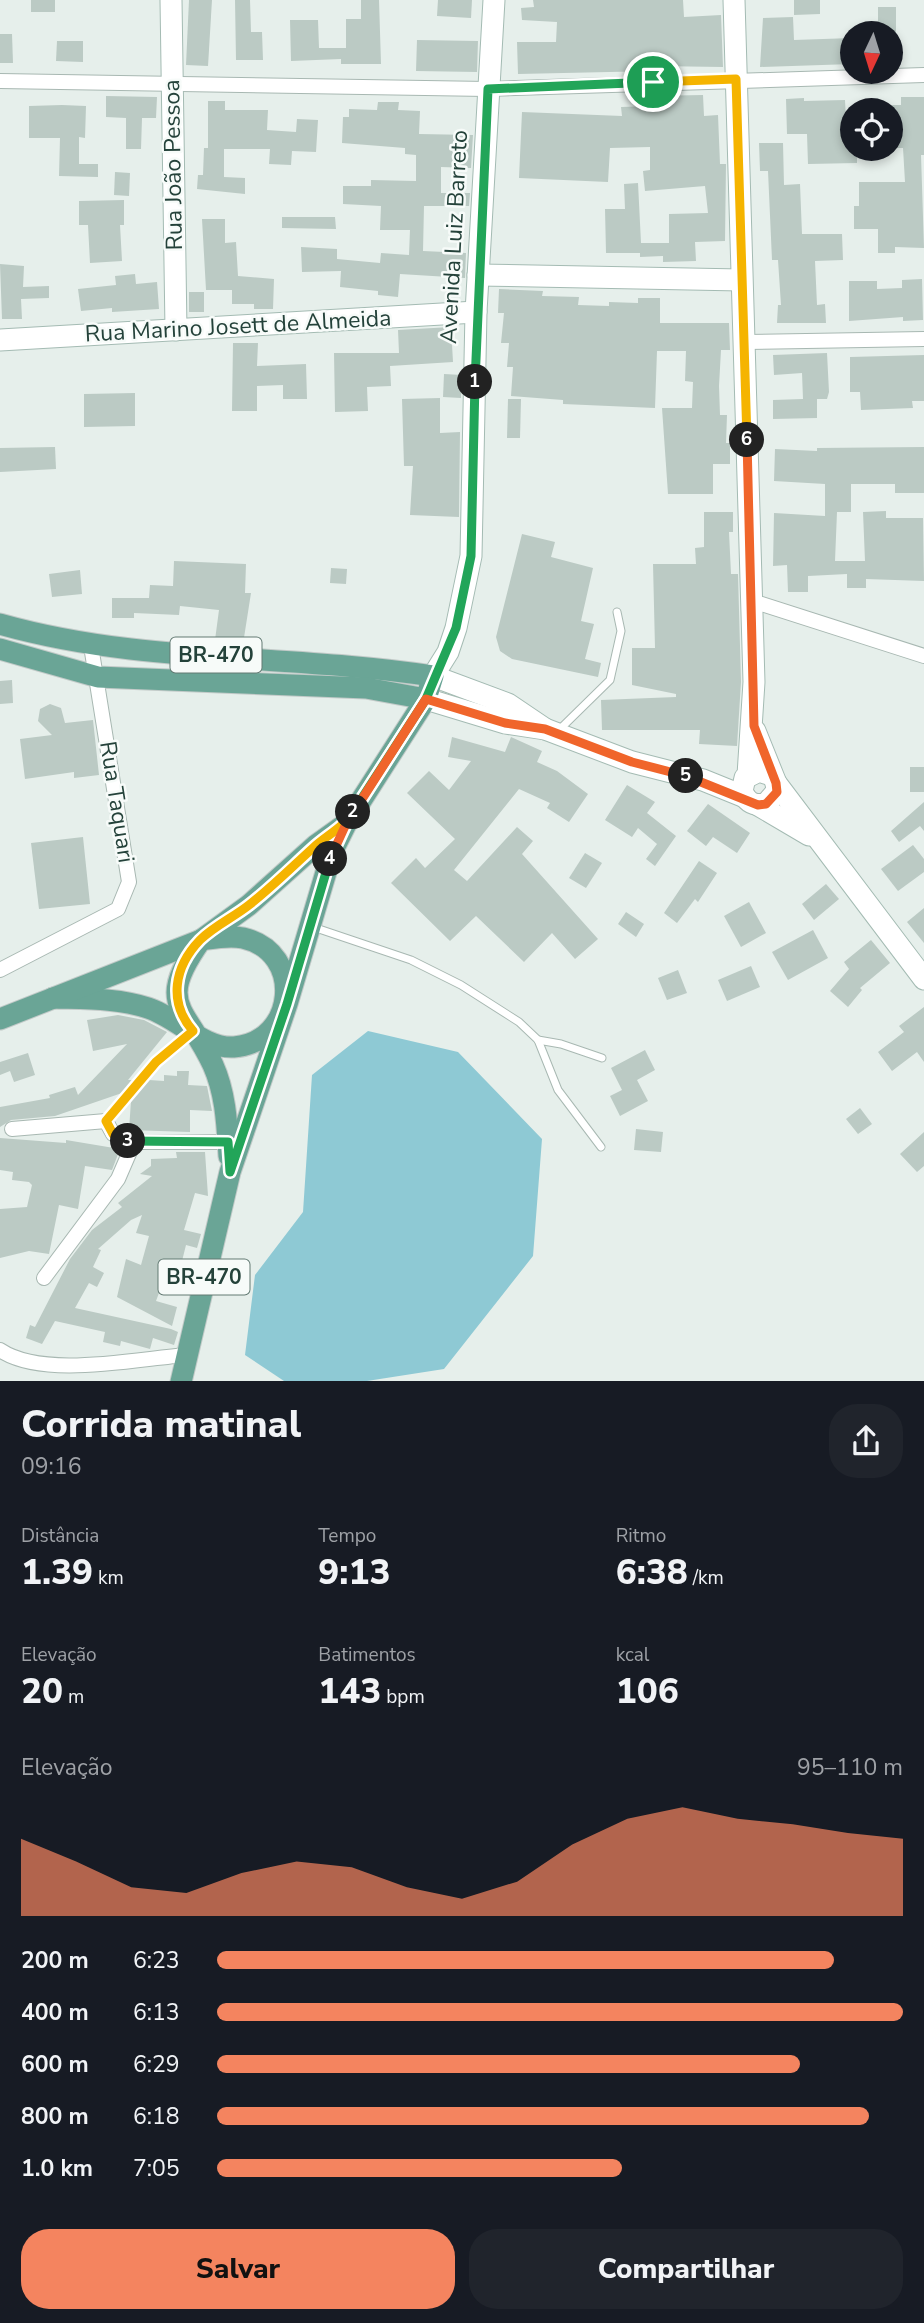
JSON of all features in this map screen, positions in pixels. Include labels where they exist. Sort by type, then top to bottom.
[{"type":"main road","name":"Rua João Pessoa","points":[[171,0],[176,330]]},
{"type":"main road","name":"Avenida Luiz Barreto","points":[[346,824],[426,699],[433,676],[452,640],[471,556],[476,312],[494,0]]},
{"type":"main road","points":[[734,0],[752,601],[754,726],[749,789]]},
{"type":"main road","points":[[478,275],[741,280]]},
{"type":"main road","name":"Rua Marino Josett de Almeida","points":[[0,340],[476,312]]},
{"type":"main road","name":"BR-470","points":[[0,624],[91,646],[359,665],[433,676]]},
{"type":"main road","name":"BR-470","points":[[0,649],[98,677],[366,688],[426,699]]},
{"type":"main road","points":[[433,676],[509,704],[550,731]]},
{"type":"main road","points":[[426,699],[505,723],[550,731],[632,762],[749,789],[773,799],[774,779]]},
{"type":"main road","points":[[754,726],[774,779],[817,840],[924,979]]},
{"type":"main road","points":[[749,789],[760,771],[774,779]]},
{"type":"main road","points":[[749,789],[817,840]]},
{"type":"main road","name":"BR-470","points":[[181,1381],[230,1172],[287,1004],[332,852],[346,824]]},
{"type":"main road","name":"BR-470","points":[[230,1172],[222,1089],[213,1064],[180,1011],[176,988],[183,965],[201,940],[249,905],[316,845],[346,824]]},
{"type":"main road","points":[[0,1019],[53,998],[201,940],[240,937],[265,947],[280,965],[285,977],[287,1004],[268,1033],[245,1045],[216,1045],[152,1009],[129,1002],[53,998]]},
{"type":"street","points":[[0,81],[488,89],[924,75]]},
{"type":"street","points":[[745,342],[924,339]]},
{"type":"street","points":[[752,601],[924,656]]},
{"type":"street","name":"Rua Taquari","points":[[0,970],[118,909],[129,883],[91,646]]},
{"type":"street","points":[[12,1129],[106,1121],[113,1134],[134,1142],[228,1142]]},
{"type":"street","points":[[44,1278],[118,1179],[134,1142]]},
{"type":"street","points":[[0,1350],[31,1364],[89,1363],[186,1354]]},
{"type":"lane","points":[[550,731],[610,680],[621,631],[617,612]]},
{"type":"lane","points":[[309,926],[411,960],[461,985],[519,1021],[538,1040],[558,1090],[601,1147]]},
{"type":"lane","points":[[106,1121],[156,1062],[193,1031]]},
{"type":"lane","points":[[538,1040],[561,1044],[602,1058]]},
{"type":"water","points":[[368,1031],[458,1052],[542,1139],[533,1256],[444,1369],[367,1381],[284,1381],[245,1355],[255,1275],[303,1212],[312,1075]]},
{"type":"building","points":[[31,0],[55,0],[55,12],[31,12]]},
{"type":"building","points":[[189,0],[212,0],[208,66],[186,65]]},
{"type":"building","points":[[235,0],[250,0],[251,32],[262,32],[263,60],[236,60]]},
{"type":"building","points":[[361,0],[379,0],[381,64],[341,64],[341,59],[291,61],[290,20],[318,20],[319,48],[346,48],[346,19],[361,19]]},
{"type":"building","points":[[438,0],[472,0],[471,18],[437,16]]},
{"type":"building","points":[[533,0],[683,0],[684,17],[721,15],[723,67],[655,66],[655,71],[518,74],[517,42],[556,42],[557,22],[522,20],[521,8],[534,7]]},
{"type":"building","points":[[794,0],[820,0],[820,14],[794,15]]},
{"type":"building","points":[[878,7],[896,7],[896,21],[878,21]]},
{"type":"building","points":[[793,17],[794,40],[840,38],[840,64],[760,67],[763,18]]},
{"type":"building","points":[[0,34],[12,34],[13,63],[0,63]]},
{"type":"building","points":[[417,40],[478,41],[477,72],[416,71]]},
{"type":"building","points":[[57,41],[83,41],[83,62],[56,61]]},
{"type":"building","points":[[703,95],[704,116],[718,115],[720,164],[726,164],[725,241],[695,242],[696,261],[663,262],[663,256],[640,257],[640,253],[606,253],[605,209],[625,209],[624,184],[638,183],[641,243],[669,243],[669,214],[708,213],[705,186],[645,191],[643,171],[650,170],[650,147],[610,148],[608,182],[519,178],[522,112],[622,116],[621,107],[651,106],[650,96]]},
{"type":"building","points":[[106,96],[157,97],[156,118],[142,118],[141,149],[126,149],[126,118],[106,117]]},
{"type":"building","points":[[924,97],[924,155],[921,155],[924,248],[895,247],[895,253],[878,253],[878,229],[854,229],[854,206],[859,206],[859,182],[905,182],[901,98]]},
{"type":"building","points":[[786,99],[840,100],[840,161],[857,163],[808,164],[807,134],[787,134]]},
{"type":"building","points":[[208,101],[225,101],[225,110],[268,110],[267,130],[296,132],[297,119],[318,120],[316,152],[292,151],[291,165],[269,164],[270,149],[224,149],[224,177],[245,178],[245,194],[197,189],[198,175],[203,175],[204,148],[208,148]]},
{"type":"building","points":[[378,102],[399,102],[398,110],[420,111],[419,134],[473,135],[471,168],[441,167],[441,193],[470,193],[469,206],[424,206],[423,251],[466,253],[465,278],[400,274],[398,297],[378,295],[378,291],[340,287],[341,271],[302,272],[301,247],[337,249],[337,259],[380,263],[381,253],[409,255],[410,230],[380,230],[381,206],[343,204],[343,186],[371,186],[371,180],[416,181],[416,155],[405,154],[405,148],[342,143],[343,117],[349,117],[349,109],[377,110]]},
{"type":"building","points":[[29,106],[86,106],[85,138],[79,137],[79,164],[98,164],[98,177],[59,176],[60,138],[29,138]]},
{"type":"building","points":[[759,143],[783,143],[784,185],[800,184],[802,234],[842,234],[843,260],[815,261],[817,305],[825,304],[826,323],[777,323],[778,305],[781,305],[778,260],[772,260],[768,171],[760,171]]},
{"type":"building","points":[[115,172],[130,173],[129,196],[114,195]]},
{"type":"building","points":[[124,200],[124,225],[120,225],[122,261],[90,263],[88,225],[79,225],[79,201]]},
{"type":"building","points":[[282,217],[335,217],[336,229],[282,228]]},
{"type":"building","points":[[202,219],[225,219],[225,243],[236,242],[238,276],[274,279],[273,309],[254,309],[254,304],[232,304],[232,290],[206,290]]},
{"type":"building","points":[[0,264],[24,266],[23,287],[49,286],[49,298],[21,299],[22,319],[2,319]]},
{"type":"building","points":[[135,274],[136,284],[157,282],[159,309],[112,312],[112,308],[81,311],[78,289],[116,285],[115,276]]},
{"type":"building","points":[[922,279],[923,320],[903,321],[903,317],[849,321],[849,281],[877,281],[877,289],[902,288],[902,280]]},
{"type":"building","points":[[499,289],[543,291],[542,296],[579,297],[578,305],[609,306],[609,302],[638,303],[638,298],[660,298],[660,323],[729,323],[730,350],[721,350],[719,386],[720,415],[727,415],[726,443],[730,443],[730,464],[713,464],[713,494],[668,494],[662,408],[692,408],[693,382],[685,381],[686,351],[657,351],[655,408],[563,404],[563,400],[511,396],[513,367],[507,367],[509,343],[501,343],[504,313],[498,313]]},
{"type":"building","points":[[189,292],[204,292],[204,312],[189,312]]},
{"type":"building","points":[[451,327],[453,362],[390,366],[391,386],[367,387],[368,411],[335,412],[334,353],[399,353],[398,330]]},
{"type":"building","points":[[233,343],[258,343],[257,366],[306,364],[307,399],[283,399],[283,385],[257,386],[257,411],[232,411]]},
{"type":"building","points":[[827,353],[829,392],[827,399],[817,399],[817,418],[773,419],[773,400],[803,399],[802,373],[774,375],[773,355]]},
{"type":"building","points":[[924,355],[924,401],[912,401],[913,408],[861,410],[860,392],[850,392],[850,357]]},
{"type":"building","points":[[444,374],[462,375],[461,398],[443,397]]},
{"type":"building","points":[[135,393],[135,426],[84,427],[84,394]]},
{"type":"building","points":[[440,398],[440,433],[460,432],[459,517],[410,515],[413,466],[404,466],[402,399]]},
{"type":"building","points":[[508,399],[521,399],[520,438],[507,438]]},
{"type":"building","points":[[55,447],[56,469],[0,472],[0,448]]},
{"type":"building","points":[[924,447],[924,493],[895,493],[895,484],[851,484],[851,512],[837,512],[835,561],[865,561],[863,512],[886,511],[886,518],[923,518],[924,581],[866,579],[866,588],[847,588],[847,574],[808,576],[808,592],[788,592],[787,565],[773,566],[774,513],[825,516],[825,484],[774,481],[775,449],[817,451],[817,448]]},
{"type":"building","points":[[704,512],[733,512],[733,532],[729,532],[731,574],[738,574],[741,682],[737,746],[699,744],[700,730],[602,730],[601,700],[676,697],[676,694],[632,685],[632,648],[655,648],[653,564],[696,564],[695,548],[704,547]]},
{"type":"building","points":[[522,534],[555,542],[551,557],[593,568],[581,621],[594,624],[585,659],[601,663],[598,677],[512,659],[500,651],[496,637]]},
{"type":"building","points":[[174,561],[246,564],[245,593],[251,593],[243,644],[215,640],[219,610],[180,606],[179,615],[134,613],[134,618],[112,618],[112,598],[149,598],[150,585],[173,586]]},
{"type":"building","points":[[331,568],[347,569],[346,584],[330,583]]},
{"type":"building","points":[[80,570],[82,594],[52,597],[49,574]]},
{"type":"building","points":[[12,680],[13,703],[0,704],[0,681]]},
{"type":"building","points":[[50,704],[61,708],[65,723],[93,720],[99,775],[74,778],[74,772],[25,779],[20,739],[52,735],[38,721],[40,709]]},
{"type":"building","points":[[452,737],[505,752],[511,737],[542,751],[537,762],[557,771],[588,794],[569,822],[547,808],[550,803],[519,789],[454,870],[467,881],[517,827],[533,841],[522,854],[598,939],[575,959],[552,933],[524,962],[476,916],[450,941],[391,883],[416,858],[425,868],[455,839],[407,793],[429,771],[449,790],[471,761],[448,757]]},
{"type":"building","points":[[910,767],[924,767],[924,792],[910,792]]},
{"type":"building","points":[[627,785],[655,802],[647,813],[676,836],[655,866],[646,859],[657,844],[638,828],[632,837],[605,820]]},
{"type":"building","points":[[924,802],[924,831],[920,826],[899,842],[891,831]]},
{"type":"building","points":[[708,804],[750,833],[737,853],[713,837],[706,846],[687,831]]},
{"type":"building","points":[[83,837],[90,904],[39,909],[31,843]]},
{"type":"building","points":[[913,845],[924,859],[924,872],[898,891],[881,869]]},
{"type":"building","points":[[585,853],[602,863],[586,888],[569,878]]},
{"type":"building","points":[[699,861],[717,873],[698,902],[695,899],[677,923],[664,913]]},
{"type":"building","points":[[826,884],[839,899],[814,920],[802,904]]},
{"type":"building","points":[[749,902],[766,933],[741,947],[724,916]]},
{"type":"building","points":[[924,908],[924,943],[907,922]]},
{"type":"building","points":[[626,912],[644,924],[636,937],[618,924]]},
{"type":"building","points":[[813,930],[828,958],[788,980],[772,952]]},
{"type":"building","points":[[871,940],[890,963],[860,988],[862,990],[848,1007],[830,991],[849,969],[844,962]]},
{"type":"building","points":[[751,966],[760,987],[727,1001],[718,980]]},
{"type":"building","points":[[678,970],[687,993],[667,1000],[658,978]]},
{"type":"building","points":[[924,1007],[924,1062],[917,1052],[892,1071],[878,1052],[904,1032],[899,1026]]},
{"type":"building","points":[[118,1015],[144,1020],[167,1032],[128,1080],[133,1080],[122,1093],[55,1116],[11,1120],[0,1127],[0,1107],[50,1098],[49,1095],[75,1087],[78,1095],[127,1044],[93,1051],[87,1020]]},
{"type":"building","points":[[645,1050],[655,1070],[637,1080],[648,1101],[620,1116],[610,1096],[622,1090],[611,1068]]},
{"type":"building","points":[[28,1053],[35,1075],[14,1082],[10,1071],[0,1075],[0,1062]]},
{"type":"building","points":[[177,1071],[189,1071],[188,1085],[207,1086],[212,1111],[190,1110],[190,1132],[129,1130],[131,1101],[149,1080],[164,1081],[164,1075],[177,1076]]},
{"type":"building","points":[[860,1108],[872,1124],[858,1134],[846,1119]]},
{"type":"building","points":[[636,1129],[663,1132],[661,1152],[634,1150]]},
{"type":"building","points":[[924,1132],[924,1166],[917,1172],[900,1154]]},
{"type":"building","points":[[0,1138],[66,1143],[66,1140],[120,1149],[112,1170],[85,1166],[78,1209],[59,1205],[49,1254],[29,1251],[0,1258],[0,1209],[27,1207],[32,1185],[29,1182],[12,1180],[13,1172],[0,1170]]},
{"type":"building","points":[[176,1152],[205,1152],[208,1196],[195,1193],[184,1230],[201,1234],[197,1248],[186,1245],[179,1273],[167,1271],[156,1301],[177,1307],[172,1326],[117,1297],[126,1259],[141,1265],[149,1236],[136,1233],[142,1215],[131,1220],[98,1249],[101,1250],[93,1267],[104,1273],[97,1287],[89,1283],[75,1308],[171,1329],[178,1332],[174,1345],[153,1338],[150,1349],[121,1341],[120,1346],[103,1342],[105,1332],[55,1321],[42,1344],[26,1338],[30,1325],[35,1327],[70,1259],[92,1230],[122,1207],[118,1203],[152,1176],[140,1174],[151,1166],[151,1159],[177,1158]]},
{"type":"route","points":[[653,82],[488,89],[476,312],[471,556],[456,628],[448,652],[433,676],[426,699],[346,824],[316,845],[249,905],[201,940],[183,965],[178,976],[177,1000],[185,1022],[193,1031],[156,1062],[106,1121],[113,1134],[121,1139],[134,1142],[228,1142],[230,1172],[242,1130],[287,1004],[332,852],[346,824],[386,761],[426,699],[505,723],[545,729],[632,762],[703,780],[745,797],[753,804],[766,804],[777,792],[754,726],[736,79],[653,82]]}]
